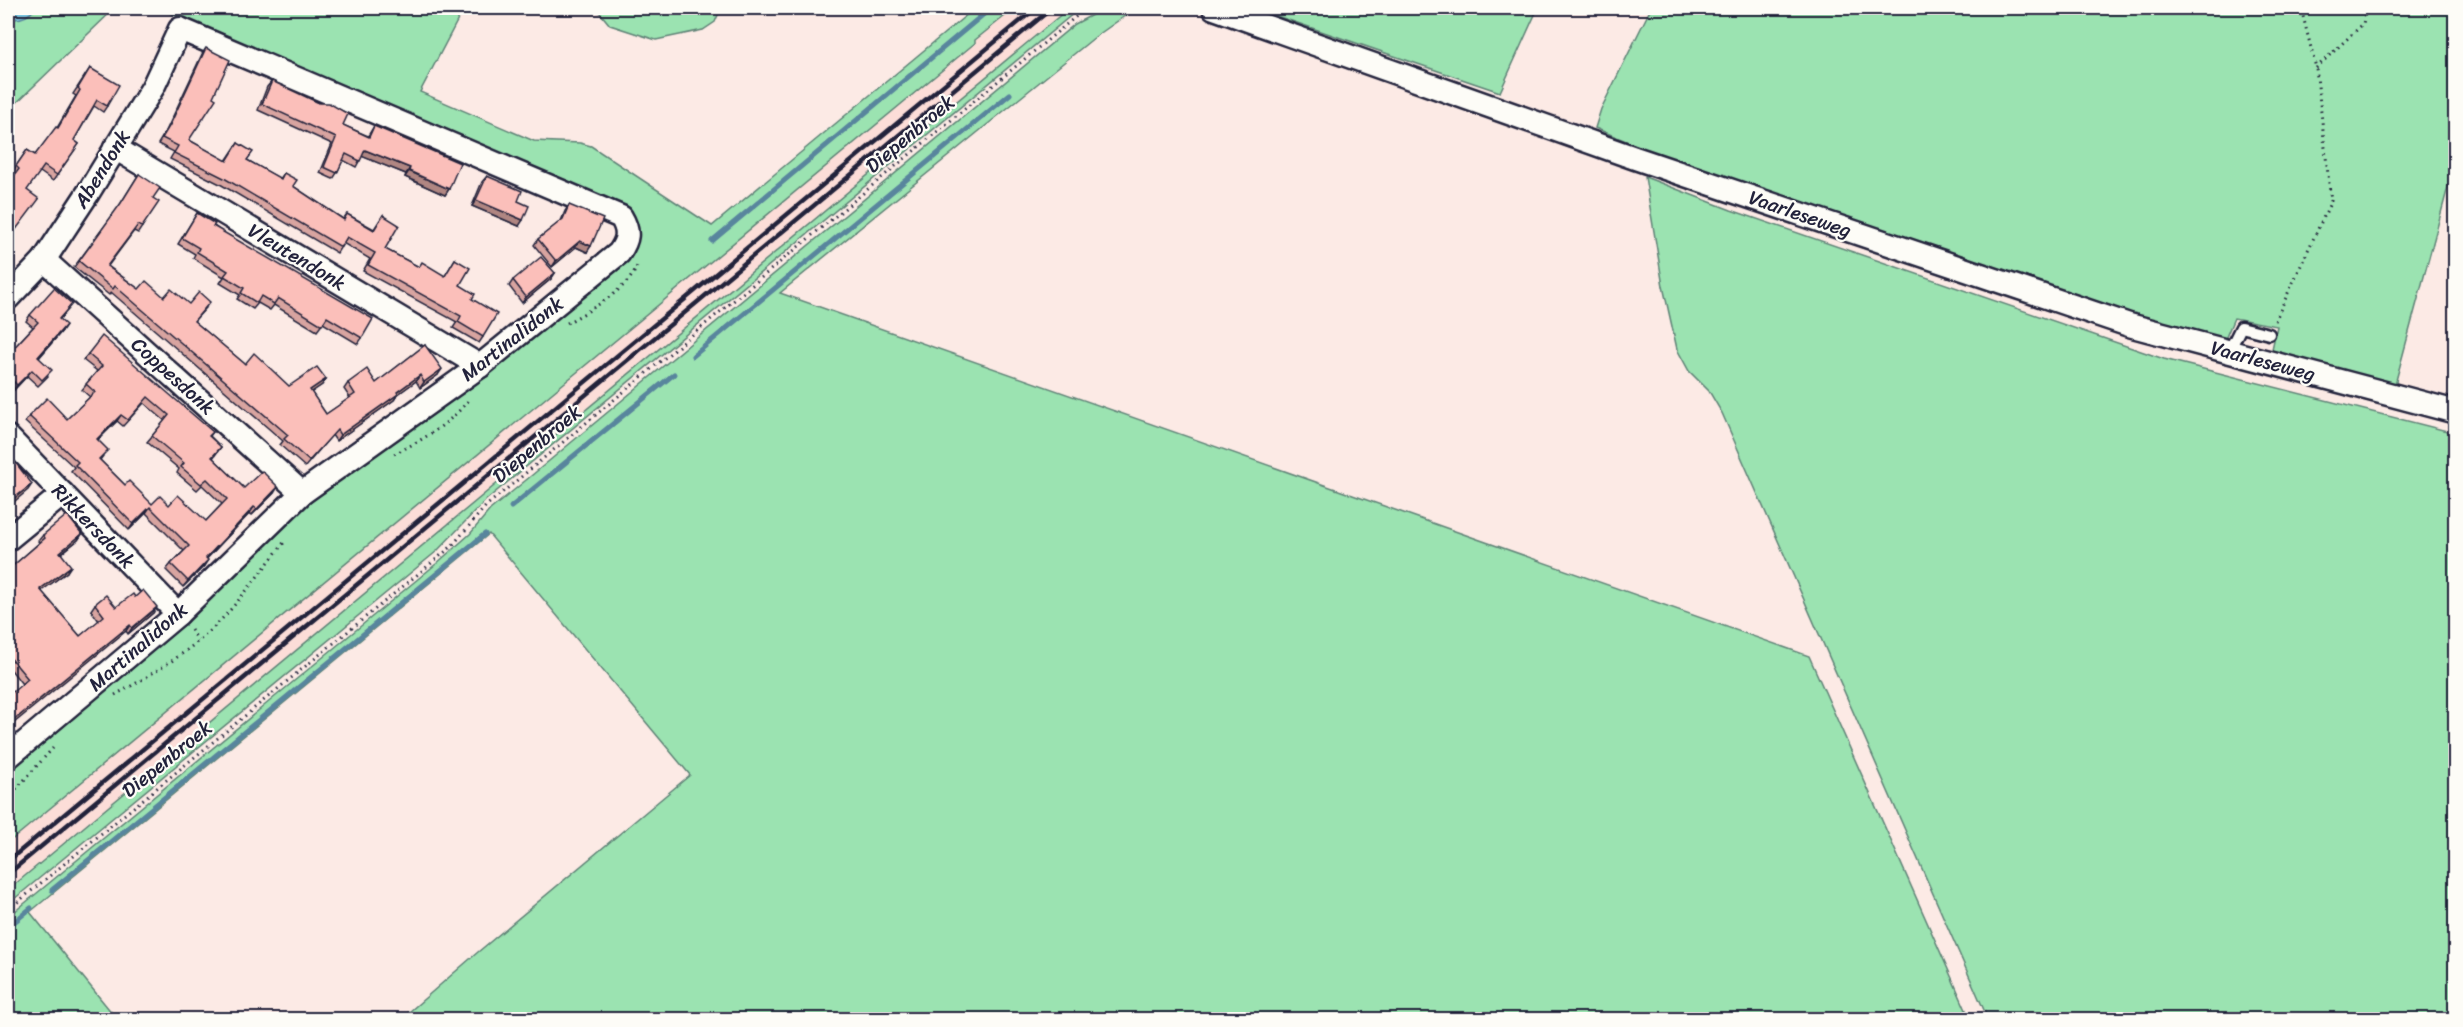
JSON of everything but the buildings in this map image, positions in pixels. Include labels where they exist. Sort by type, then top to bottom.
[{"type":"street","name":"Vaarleseweg","points":[[1214,8],[1635,158],[2129,325],[2456,412]]},
{"type":"street","name":"Abendonk","points":[[8,298],[44,260],[153,87],[180,29],[621,217],[627,227],[627,240]]},
{"type":"street","name":"Vleutendonk","points":[[115,148],[480,366]]},
{"type":"street","name":"Martinalidonk","points":[[8,757],[178,614],[302,493],[480,366],[619,254],[627,240]]},
{"type":"street","name":"Coppesdonk","points":[[44,260],[302,493]]},
{"type":"street","name":"Rikkersdonk","points":[[8,437],[178,614]]},
{"type":"street","points":[[8,539],[63,494]]},
{"type":"lane","points":[[2229,351],[2241,327],[2269,334]]},
{"type":"path","name":"Diepenbroek","points":[[8,910],[451,547],[486,506],[1079,14],[1090,8]]},
{"type":"path","points":[[2269,334],[2331,201],[2316,69],[2301,8]]},
{"type":"path","points":[[2316,69],[2363,24],[2366,8]]},
{"type":"path","points":[[562,326],[607,299],[636,271],[636,253],[627,240]]},
{"type":"path","points":[[387,458],[444,425],[469,400]]},
{"type":"path","points":[[115,696],[144,679],[209,631],[224,617],[289,536]]},
{"type":"path","points":[[8,798],[56,744]]},
{"type":"shaded area","points":[[1015,8],[1069,8],[8,890],[8,843]]},
{"type":"green space","points":[[35,8],[115,8],[8,111],[8,19],[33,11]]},
{"type":"green space","points":[[160,8],[464,8],[420,92],[534,141],[580,143],[591,146],[712,226],[975,8],[1015,8],[8,843],[8,767],[298,507],[635,233]]},
{"type":"green space","points":[[596,8],[721,8],[715,22],[703,30],[656,40],[610,25]]},
{"type":"green space","points":[[1069,8],[1080,8],[486,500],[437,551],[8,904],[8,890]]},
{"type":"green space","points":[[1105,8],[1136,8],[1095,37],[780,293],[1809,656],[1970,1019],[401,1019],[690,775],[489,534],[30,912],[117,1019],[8,1019],[8,917],[436,564],[470,534],[490,510],[1075,24]]},
{"type":"green space","points":[[1253,8],[1538,8],[1500,92]]},
{"type":"green space","points":[[1651,8],[2455,8],[2455,161],[2394,388],[2271,354],[2277,326],[2234,318],[2223,344],[1695,170],[1595,128],[1601,109]]},
{"type":"green space","points":[[1645,177],[1731,210],[2164,359],[2455,433],[2455,1019],[1988,1019],[1722,413],[1709,391],[1689,371],[1677,349],[1663,286]]},
{"type":"water","points":[[8,8],[35,8],[27,16],[8,19]]},
{"type":"waterway","points":[[712,241],[991,8]]},
{"type":"waterway","points":[[693,356],[1010,94]]},
{"type":"waterway","points":[[511,507],[674,374]]},
{"type":"waterway","points":[[52,890],[485,534]]},
{"type":"waterway","points":[[8,927],[31,908]]},
{"type":"railway","points":[[8,861],[1036,8]]},
{"type":"railway","points":[[8,874],[1052,8]]}]
